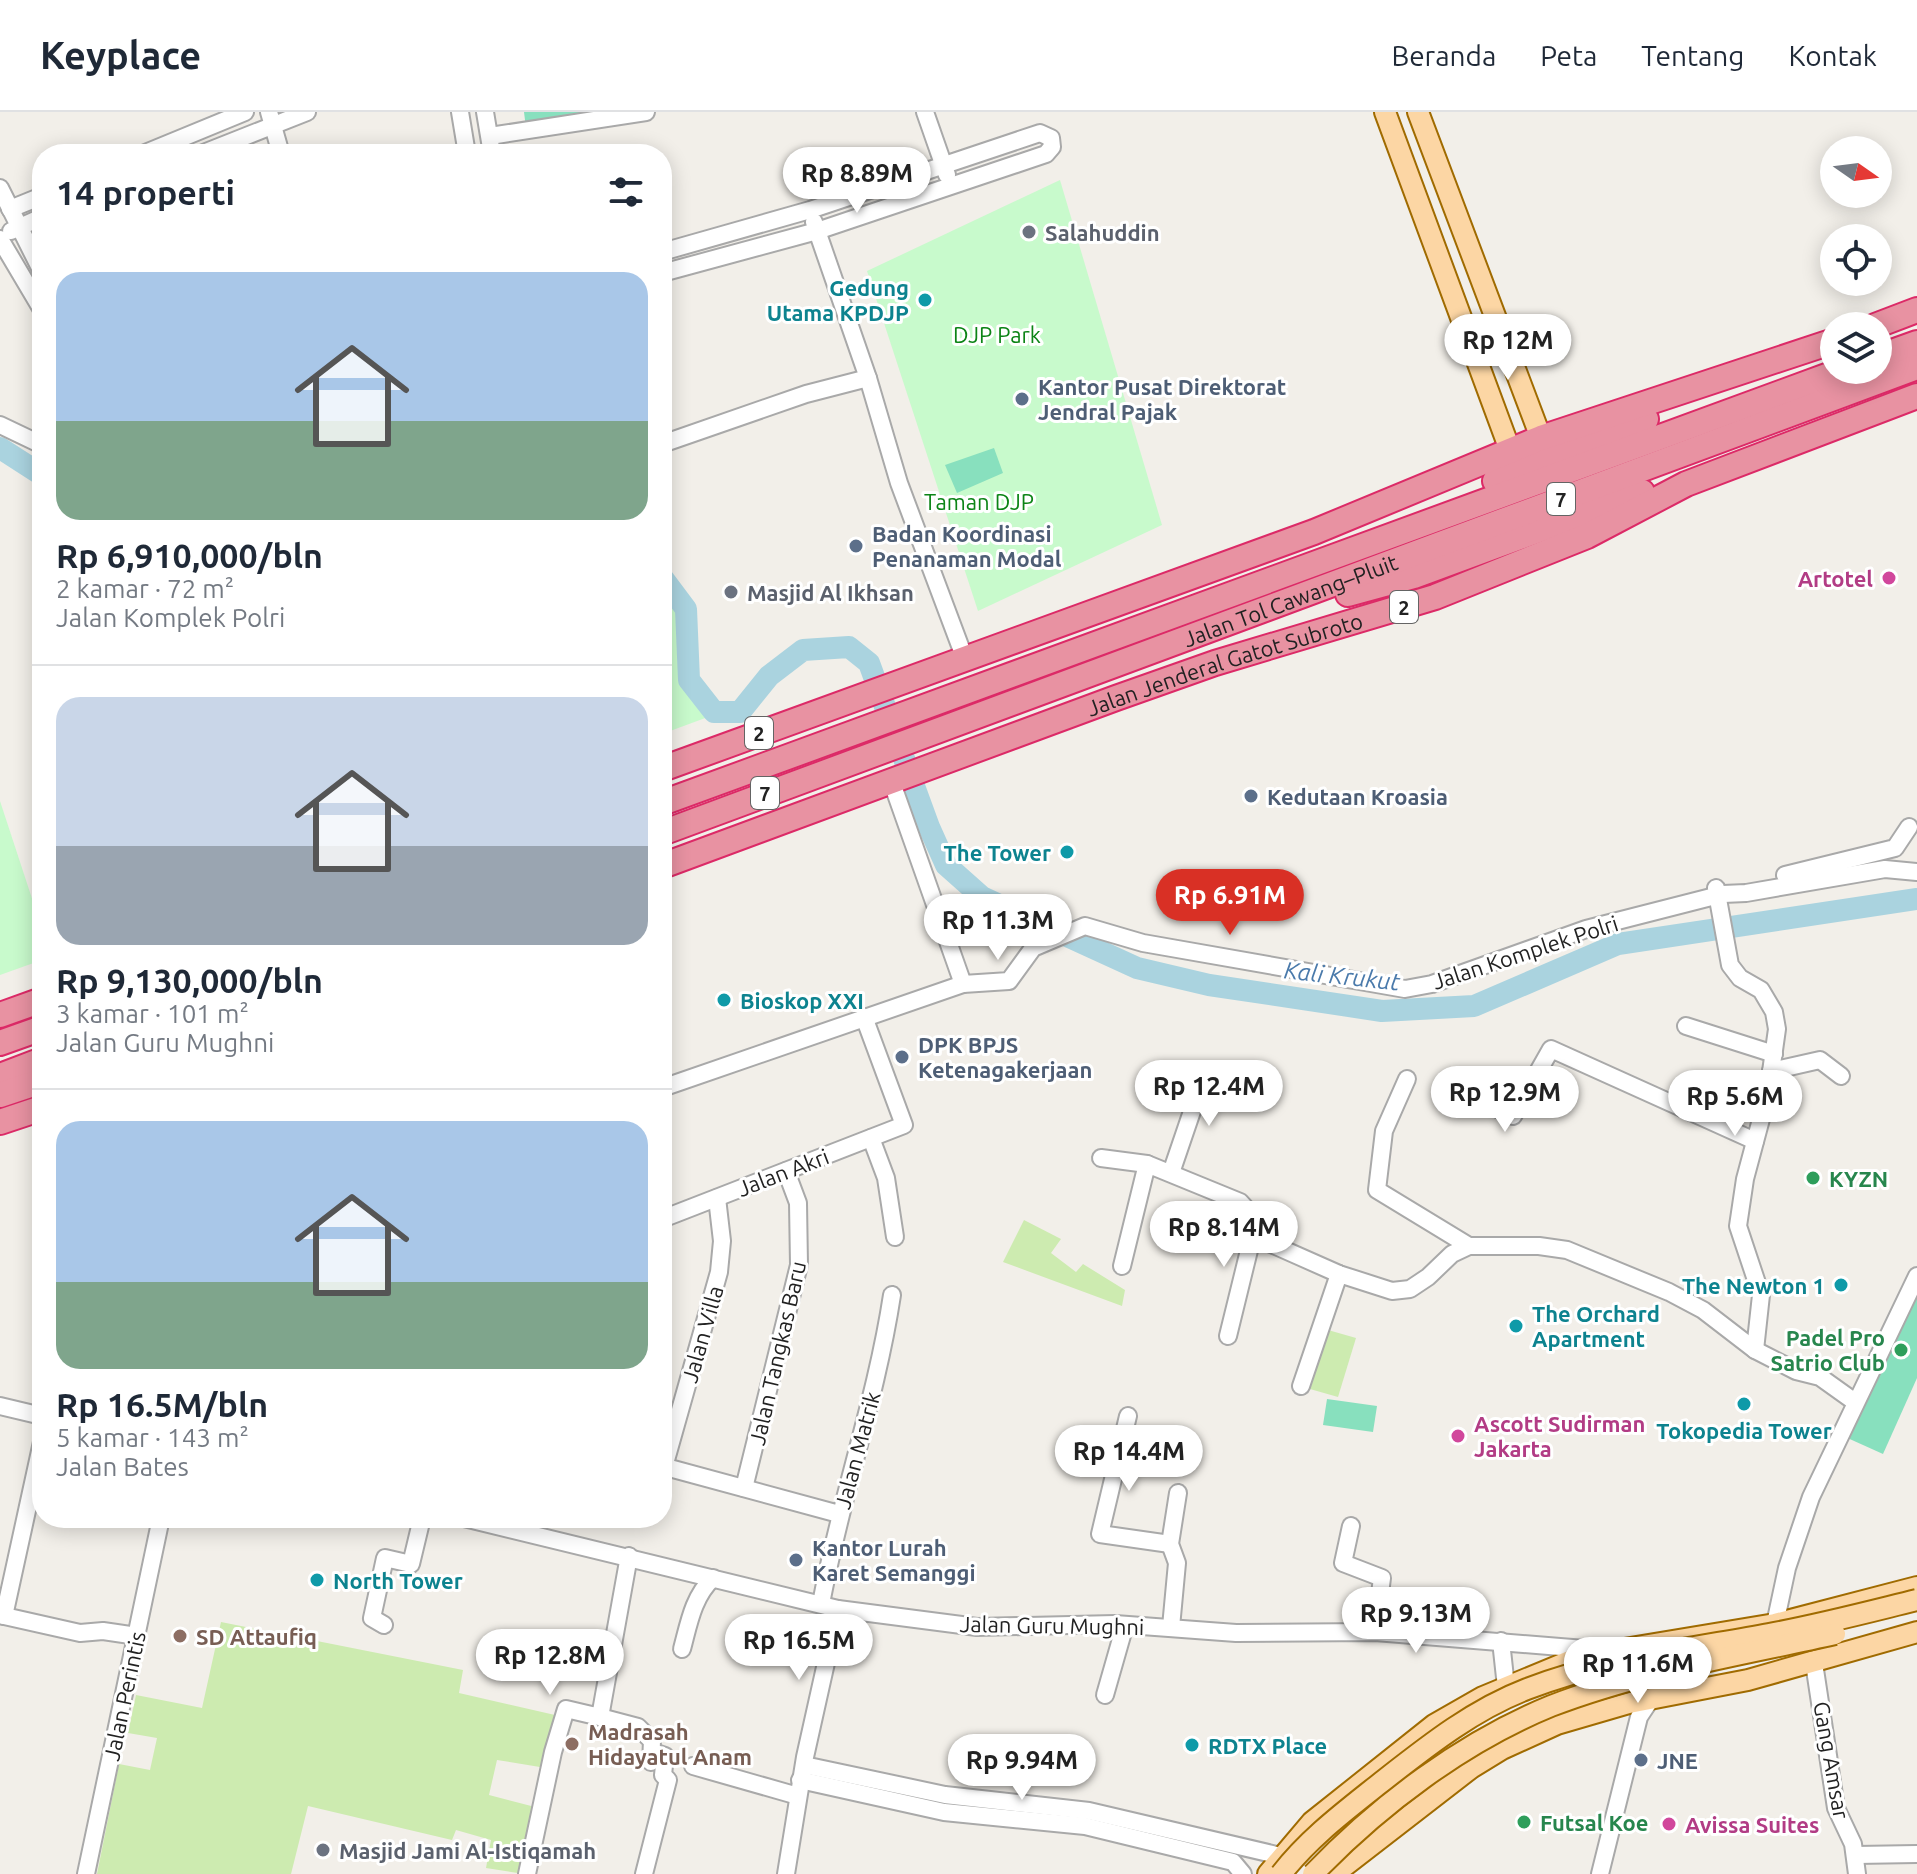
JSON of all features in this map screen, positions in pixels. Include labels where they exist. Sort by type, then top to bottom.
[{"type":"highway","points":[[1892,320],[1917,310]]},
{"type":"highway","points":[[1892,352],[1917,343]]},
{"type":"highway","name":"2","points":[[672,765],[1314,532],[1541,438],[1820,346]]},
{"type":"highway","name":"Jalan Tol Cawang–Pluit","points":[[672,829],[1917,367]]},
{"type":"highway","name":"Jalan Tol Cawang–Pluit","points":[[672,799],[1820,378]]},
{"type":"highway","points":[[1368,545],[1433,506],[1673,407],[1702,387]]},
{"type":"highway","points":[[1206,632],[1414,576],[1917,388]]},
{"type":"highway","name":"Jalan Jenderal Gatot Subroto","points":[[672,862],[1215,663],[1435,597],[1587,536],[1686,484],[1917,396]]},
{"type":"highway","points":[[0,1015],[32,1004]]},
{"type":"highway","points":[[0,1043],[32,1032]]},
{"type":"highway","points":[[0,1076],[32,1064]]},
{"type":"highway","points":[[0,1095],[32,1084]]},
{"type":"highway","points":[[0,1122],[32,1111]]},
{"type":"main road","points":[[1385,112],[1510,450]]},
{"type":"main road","points":[[1418,112],[1541,438]]},
{"type":"main road","points":[[1478,363],[1508,351]]},
{"type":"main road","points":[[1281,1865],[1312,1822],[1434,1725],[1542,1670],[1605,1651],[1775,1624],[1917,1587]]},
{"type":"main road","points":[[1268,1874],[1423,1749],[1472,1716],[1524,1689],[1582,1670],[1773,1633],[1917,1600]]},
{"type":"main road","points":[[1313,1874],[1366,1824],[1438,1768],[1507,1726],[1553,1706],[1623,1683],[1917,1614]]},
{"type":"main road","points":[[1334,1874],[1471,1768],[1502,1749],[1557,1724],[1610,1708],[1814,1663],[1917,1632]]},
{"type":"main road","points":[[1434,1725],[1465,1738],[1473,1756],[1471,1768]]},
{"type":"street","points":[[167,144],[245,112]]},
{"type":"street","points":[[222,144],[277,118],[307,112]]},
{"type":"street","points":[[460,112],[465,144]]},
{"type":"street","points":[[485,112],[491,144]]},
{"type":"street","points":[[490,136],[646,112]]},
{"type":"street","points":[[925,112],[951,185]]},
{"type":"street","points":[[277,118],[280,144]]},
{"type":"street","points":[[277,118],[287,144]]},
{"type":"street","points":[[672,249],[810,210],[1040,133],[1051,138],[1052,147],[1046,154],[817,231],[672,270]]},
{"type":"street","points":[[0,188],[32,252]]},
{"type":"street","points":[[10,209],[32,200]]},
{"type":"street","points":[[810,210],[868,378],[895,472],[965,659]]},
{"type":"street","points":[[32,221],[0,239],[32,293]]},
{"type":"street","points":[[672,441],[806,394],[868,378]]},
{"type":"street","points":[[0,425],[32,440]]},
{"type":"street","points":[[906,777],[963,984]]},
{"type":"street","points":[[1545,934],[1717,895],[1895,848],[1909,827]]},
{"type":"street","name":"Jalan Komplek Polri","points":[[672,1084],[963,984],[1009,981],[1033,948],[1085,926],[1143,943],[1405,989],[1432,984],[1586,929],[1717,895],[1885,869],[1917,872]]},
{"type":"street","points":[[1717,895],[1730,965],[1740,978],[1761,990],[1774,1012],[1777,1029],[1738,1226],[1761,1295],[1755,1350]]},
{"type":"street","name":"Jalan Akri","points":[[672,1215],[904,1125],[864,1017]]},
{"type":"street","points":[[1686,1026],[1772,1062],[1820,1060],[1841,1076]]},
{"type":"street","points":[[1474,1098],[1513,1116],[1551,1049],[1755,1141]]},
{"type":"street","points":[[1171,1173],[1204,1076]]},
{"type":"street","points":[[1407,1079],[1384,1131],[1377,1190],[1469,1246]]},
{"type":"street","points":[[871,1138],[886,1178],[895,1237]]},
{"type":"street","points":[[1101,1158],[1147,1164],[1240,1202],[1250,1213],[1253,1234],[1228,1336]]},
{"type":"street","points":[[1122,1266],[1147,1164]]},
{"type":"street","name":"Jalan Tangkas Baru","points":[[744,1488],[799,1265],[798,1203],[786,1171]]},
{"type":"street","name":"Jalan Villa","points":[[672,1436],[719,1272],[722,1241],[717,1198]]},
{"type":"street","points":[[1253,1234],[1339,1274],[1384,1290],[1410,1289],[1452,1254],[1469,1246],[1539,1246],[1567,1250],[1692,1304],[1755,1350],[1796,1371],[1820,1377],[1855,1402]]},
{"type":"street","points":[[1301,1386],[1339,1274]]},
{"type":"street","points":[[1775,1624],[1777,1604],[1799,1527],[1855,1402],[1917,1276]]},
{"type":"street","name":"Jalan Matrik","points":[[786,1874],[830,1606],[839,1514],[871,1397],[892,1295]]},
{"type":"street","points":[[0,1406],[32,1414]]},
{"type":"street","points":[[1128,1416],[1100,1534],[1170,1544]]},
{"type":"street","points":[[672,1469],[839,1514]]},
{"type":"street","points":[[32,1486],[2,1616],[80,1633],[103,1631],[137,1636]]},
{"type":"street","name":"Jalan Guru Mughni","points":[[1171,1627],[1177,1563],[1170,1544],[1178,1493]]},
{"type":"street","points":[[1351,1526],[1343,1563],[1382,1578],[1375,1632]]},
{"type":"street","name":"Jalan Perintis","points":[[86,1874],[159,1528]]},
{"type":"street","points":[[384,1625],[372,1618],[385,1558],[411,1564],[420,1528]]},
{"type":"street","name":"Jalan Guru Mughni","points":[[507,1528],[830,1606],[977,1627],[1125,1625],[1236,1633],[1375,1632],[1605,1651]]},
{"type":"street","points":[[600,1717],[629,1556]]},
{"type":"street","points":[[682,1649],[693,1607],[702,1589],[713,1578]]},
{"type":"street","points":[[1105,1695],[1125,1625]]},
{"type":"street","points":[[1501,1641],[1506,1687]]},
{"type":"street","name":"Gang Amsar","points":[[1814,1663],[1836,1808],[1856,1855]]},
{"type":"street","points":[[1600,1874],[1639,1717],[1651,1699]]},
{"type":"street","points":[[1610,1708],[1634,1735]]},
{"type":"street","points":[[527,1874],[553,1752],[566,1709],[644,1729],[652,1741],[652,1757],[665,1756],[663,1775],[668,1780],[644,1874]]},
{"type":"street","points":[[693,1766],[801,1780],[859,1794],[945,1804],[1089,1811],[1237,1861],[1281,1865]]},
{"type":"street","points":[[801,1780],[863,1776],[945,1804]]},
{"type":"street","points":[[859,1794],[863,1776]]},
{"type":"street","points":[[1857,1874],[1856,1855],[1917,1854]]},
{"type":"green space","points":[[524,112],[594,112],[526,128]]},
{"type":"green space","name":"DJP Park","points":[[1060,180],[1162,525],[978,611],[867,271]]},
{"type":"green space","points":[[994,448],[1003,473],[957,493],[945,465]]},
{"type":"green space","points":[[672,598],[681,610],[682,684],[708,717],[672,730]]},
{"type":"green space","points":[[0,801],[32,899],[32,964],[0,975]]},
{"type":"green space","points":[[1024,1220],[1061,1239],[1051,1253],[1076,1272],[1083,1264],[1125,1290],[1122,1306],[1003,1262]]},
{"type":"green space","name":"Padel Pro Satrio Club","points":[[1917,1291],[1917,1378],[1883,1454],[1843,1436]]},
{"type":"green space","points":[[1328,1330],[1356,1338],[1338,1397],[1310,1389]]},
{"type":"green space","points":[[1327,1399],[1377,1406],[1373,1432],[1323,1425]]},
{"type":"green space","points":[[221,1622],[463,1670],[459,1693],[555,1715],[546,1768],[497,1760],[489,1795],[539,1808],[524,1874],[486,1868],[491,1840],[456,1830],[452,1840],[308,1806],[291,1874],[97,1874],[119,1764],[150,1770],[157,1738],[128,1733],[136,1695],[202,1708]]},
{"type":"waterway","name":"Kali Krukut","points":[[0,448],[32,469]]},
{"type":"waterway","name":"Kali Krukut","points":[[672,590],[686,609],[689,680],[714,712],[740,712],[769,676],[803,650],[849,647],[869,663],[946,865],[982,897],[1137,968],[1209,985],[1382,1011],[1474,1006],[1618,944],[1917,899]]},
{"type":"place","name":"Salahuddin","points":[[1029,232]]},
{"type":"place","name":"Gedung Utama KPDJP","points":[[925,300]]},
{"type":"place","name":"Kantor Pusat Direktorat Jendral Pajak","points":[[1022,399]]},
{"type":"place","name":"Badan Koordinasi Penanaman Modal","points":[[856,546]]},
{"type":"place","name":"Artotel","points":[[1889,578]]},
{"type":"place","name":"Masjid Al Ikhsan","points":[[731,592]]},
{"type":"place","name":"Kedutaan Kroasia","points":[[1251,796]]},
{"type":"place","name":"The Tower","points":[[1067,852]]},
{"type":"place","name":"Bioskop XXI","points":[[724,1000]]},
{"type":"place","name":"DPK BPJS Ketenagakerjaan","points":[[902,1057]]},
{"type":"place","name":"KYZN","points":[[1813,1178]]},
{"type":"place","name":"The Newton 1","points":[[1841,1285]]},
{"type":"place","name":"The Orchard Apartment","points":[[1516,1326]]},
{"type":"place","name":"Padel Pro Satrio Club","points":[[1901,1350]]},
{"type":"place","name":"Tokopedia Tower","points":[[1744,1404]]},
{"type":"place","name":"Ascott Sudirman Jakarta","points":[[1458,1436]]},
{"type":"place","name":"Kantor Lurah Karet Semanggi","points":[[796,1560]]},
{"type":"place","name":"North Tower","points":[[317,1580]]},
{"type":"place","name":"SD Attaufiq","points":[[180,1636]]},
{"type":"place","name":"Madrasah Hidayatul Anam","points":[[572,1744]]},
{"type":"place","name":"RDTX Place","points":[[1192,1745]]},
{"type":"place","name":"JNE","points":[[1641,1760]]},
{"type":"place","name":"Futsal Koe","points":[[1524,1822]]},
{"type":"place","name":"Avissa Suites","points":[[1669,1824]]},
{"type":"place","name":"Masjid Jami Al-Istiqamah","points":[[323,1850]]},
{"type":"park label","name":"Taman DJP","points":[[979,501]]}]
